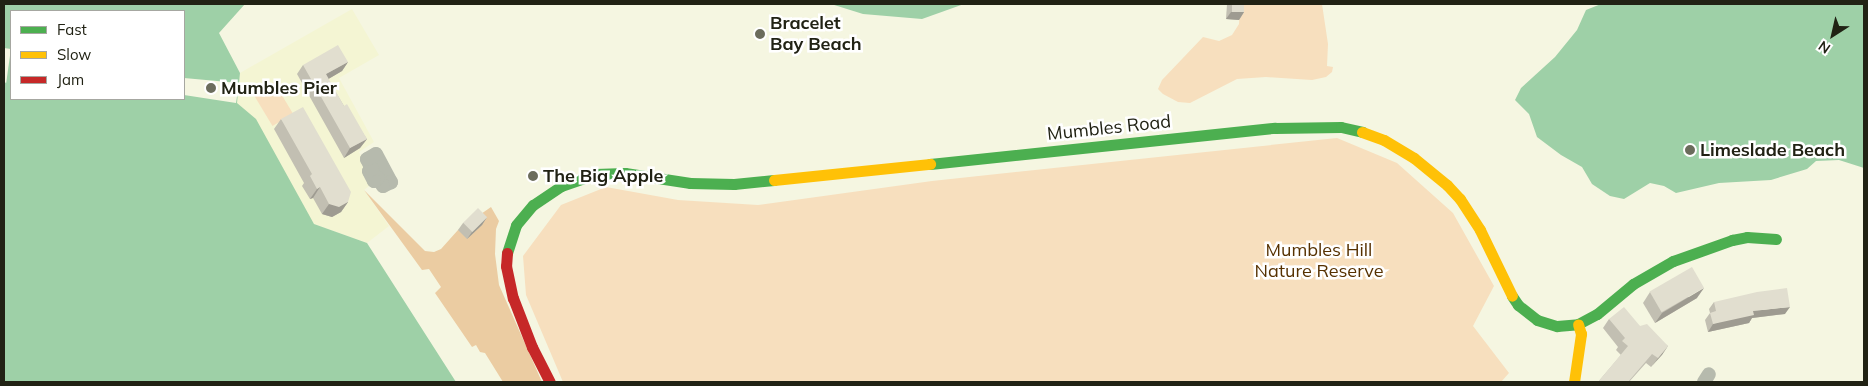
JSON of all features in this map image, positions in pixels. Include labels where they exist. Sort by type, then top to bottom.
[{"type":"street","name":"Mumbles Road","points":[[550,382],[522,323],[513,298],[506,266],[511,237],[516,225],[533,206],[561,186],[595,174],[625,173],[690,183],[734,184],[1276,128],[1341,127],[1356,129],[1384,140],[1414,158],[1447,185],[1460,199],[1480,230],[1510,295],[1528,314],[1557,326],[1578,324],[1597,314],[1633,284],[1674,261],[1732,240],[1747,237],[1776,239]]},
{"type":"street","points":[[1574,382],[1581,334],[1578,324]]},
{"type":"shaded area","points":[[4,4],[245,4],[219,33],[240,73],[237,103],[256,119],[314,224],[367,243],[456,382],[4,382]]},
{"type":"shaded area","points":[[831,4],[964,4],[922,19],[863,14]]},
{"type":"shaded area","name":"Limeslade Beach","points":[[1601,4],[1864,4],[1864,168],[1839,160],[1816,161],[1807,169],[1771,180],[1719,183],[1676,193],[1664,186],[1650,183],[1624,199],[1610,196],[1592,184],[1582,167],[1561,155],[1537,137],[1529,114],[1515,100],[1521,88],[1555,57],[1577,30],[1586,10]]},
{"type":"shaded area","points":[[352,9],[379,55],[339,78],[374,142],[359,152],[373,183],[364,190],[389,226],[367,243],[314,224],[236,103],[240,73]]},
{"type":"shaded area","points":[[364,190],[425,251],[434,252],[441,249],[458,230],[491,207],[499,221],[496,229],[495,254],[499,285],[542,382],[503,382],[485,353],[480,352],[476,345],[472,347],[435,293],[441,287],[429,269],[422,270]]},
{"type":"green space","points":[[1240,4],[1322,4],[1328,44],[1327,66],[1333,67],[1332,72],[1326,77],[1312,80],[1266,77],[1237,79],[1190,103],[1178,102],[1163,94],[1158,89],[1162,80],[1203,37],[1219,41],[1232,35],[1239,24]]},
{"type":"green space","points":[[274,82],[293,114],[272,126],[253,94]]},
{"type":"green space","name":"Mumbles Hill Nature Reserve","points":[[1337,138],[1397,163],[1453,213],[1494,286],[1473,326],[1509,373],[1501,382],[563,382],[526,295],[523,256],[561,205],[606,187],[678,200],[758,205],[932,181]]},
{"type":"pier","points":[[4,48],[10,49],[6,83],[4,82]]},
{"type":"pier","name":"Mumbles Pier","points":[[185,78],[239,83],[236,103],[185,95]]},
{"type":"building","points":[[1232,4],[1244,4],[1244,12],[1232,12]]},
{"type":"building","points":[[338,45],[348,62],[326,74],[344,106],[347,104],[367,139],[350,148],[303,65]]},
{"type":"building","points":[[303,107],[351,192],[348,202],[339,207],[329,204],[320,187],[317,189],[310,176],[312,174],[281,119]]},
{"type":"building","points":[[478,208],[487,217],[472,232],[463,223]]},
{"type":"building","points":[[1692,267],[1704,288],[1662,312],[1650,292]]},
{"type":"building","points":[[1787,288],[1790,307],[1753,311],[1754,315],[1713,324],[1710,313],[1716,311],[1714,302],[1757,292]]},
{"type":"building","points":[[1624,307],[1640,326],[1647,324],[1668,346],[1658,358],[1652,354],[1628,382],[1598,382],[1628,346],[1622,341],[1625,338],[1609,319]]},
{"type":"traffic: fast","points":[[930,164],[1275,128],[1341,127],[1362,132]]},
{"type":"traffic: fast","points":[[507,253],[516,225],[533,205],[561,186],[595,174],[625,173],[690,183],[734,184],[774,180]]},
{"type":"traffic: fast","points":[[1512,296],[1518,305],[1537,320],[1557,326],[1578,324],[1597,314],[1633,284],[1673,261],[1732,240],[1747,237],[1776,239]]},
{"type":"traffic: slow","points":[[1362,132],[1384,140],[1414,158],[1447,185],[1460,199],[1480,230],[1512,296]]},
{"type":"traffic: slow","points":[[774,180],[930,164]]},
{"type":"traffic: slow","points":[[1574,382],[1581,334],[1578,324]]},
{"type":"traffic: jam","points":[[507,253],[506,266],[513,298],[532,347],[550,382]]},
{"type":"place","name":"Bracelet Bay Beach","points":[[760,34]]},
{"type":"place","name":"Mumbles Pier","points":[[211,88]]},
{"type":"place","name":"Limeslade Beach","points":[[1690,150]]},
{"type":"place","name":"The Big Apple","points":[[533,176]]}]
